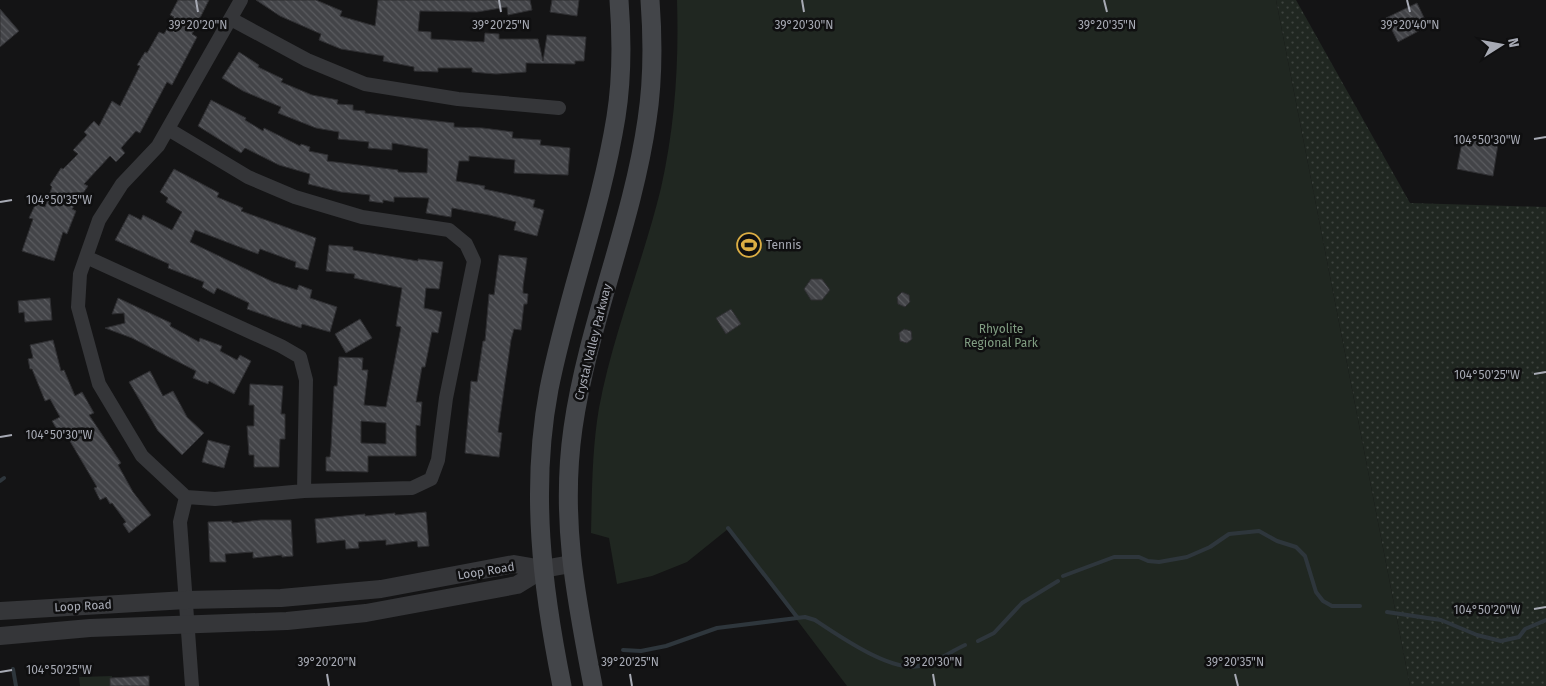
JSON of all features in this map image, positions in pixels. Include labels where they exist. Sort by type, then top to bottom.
[{"type":"main road","points":[[562,686],[548,617],[542,569],[538,488],[544,418],[555,364],[603,182],[616,116],[621,51],[619,0]]},
{"type":"main road","name":"Crystal Valley Parkway","points":[[593,686],[571,564],[568,522],[573,430],[590,345],[633,190],[645,129],[651,68],[650,0]]},
{"type":"street","points":[[168,129],[248,177],[295,197],[362,217],[449,230],[466,244],[474,261],[446,398],[438,460],[431,479],[412,488],[304,491],[215,499],[186,497],[142,456],[99,384],[78,307],[80,274],[99,220],[122,184],[158,146],[241,0]]},
{"type":"street","points":[[231,19],[307,60],[365,84],[458,99],[559,108]]},
{"type":"street","points":[[86,257],[281,346],[300,357],[306,380],[304,491]]},
{"type":"street","points":[[186,497],[180,522],[192,686]]},
{"type":"street","name":"Loop Road","points":[[0,611],[186,600],[281,598],[381,589],[514,564],[542,569]]},
{"type":"street","points":[[542,569],[571,564]]},
{"type":"street","name":"Loop Road","points":[[0,636],[90,628],[287,621],[366,613],[518,585],[542,569]]},
{"type":"green space","name":"Rhyolite Regional Park","points":[[677,0],[1276,0],[1410,686],[847,686],[728,529],[687,562],[652,576],[617,584],[609,538],[591,533],[595,439],[599,408],[612,352],[654,216],[666,165],[675,95]]},
{"type":"green space","points":[[1276,0],[1296,0],[1410,203],[1546,207],[1546,686],[1410,686]]},
{"type":"green space","points":[[112,676],[112,686],[80,686],[79,677]]},
{"type":"building","points":[[178,0],[209,0],[192,34],[197,37],[172,85],[167,82],[140,133],[136,131],[121,148],[125,153],[116,162],[110,156],[84,184],[88,186],[72,209],[76,211],[67,234],[63,232],[54,261],[22,251],[33,219],[29,218],[36,203],[45,207],[52,187],[50,185],[61,168],[63,169],[78,154],[73,150],[87,135],[84,132],[94,121],[99,126],[112,101],[120,106],[140,66],[137,65],[145,52],[147,53],[159,32],[164,34],[174,17],[170,15]]},
{"type":"building","points":[[256,0],[316,0],[342,11],[340,16],[375,26],[378,0],[530,0],[532,10],[508,15],[507,7],[477,12],[420,11],[418,31],[431,32],[431,39],[484,42],[485,33],[499,34],[499,39],[538,39],[543,61],[547,35],[586,37],[584,61],[575,61],[575,64],[526,63],[526,72],[496,74],[472,72],[472,68],[438,68],[438,72],[414,71],[414,67],[383,61],[384,56],[341,49],[319,40],[321,34],[280,16]]},
{"type":"building","points":[[552,0],[579,0],[577,16],[550,12]]},
{"type":"building","points":[[1417,3],[1428,26],[1398,42],[1386,18]]},
{"type":"building","points":[[0,9],[19,31],[0,47]]},
{"type":"building","points":[[239,52],[259,65],[258,67],[283,79],[281,82],[312,95],[338,100],[337,104],[353,105],[353,110],[454,123],[454,127],[513,132],[512,138],[541,140],[540,145],[570,148],[568,175],[514,173],[515,160],[469,156],[469,161],[459,161],[456,181],[485,186],[484,189],[535,200],[533,207],[544,210],[537,236],[514,230],[516,222],[489,215],[452,208],[451,217],[426,213],[429,198],[394,197],[394,202],[383,200],[383,203],[369,201],[370,195],[341,192],[308,184],[310,174],[279,165],[245,148],[241,153],[198,126],[211,100],[246,118],[245,120],[263,131],[264,128],[300,146],[301,144],[310,147],[309,151],[328,155],[327,161],[398,170],[398,172],[427,173],[428,149],[392,143],[392,150],[368,148],[369,142],[338,139],[339,132],[316,128],[278,113],[281,107],[243,91],[222,78]]},
{"type":"building","points":[[1463,137],[1498,144],[1493,176],[1457,169]]},
{"type":"building","points":[[174,169],[219,193],[217,197],[243,208],[241,211],[316,238],[308,270],[295,267],[296,262],[260,249],[258,254],[195,230],[190,242],[273,282],[297,290],[299,285],[312,290],[310,298],[337,307],[330,332],[302,324],[301,328],[247,309],[249,303],[217,288],[214,294],[202,287],[204,282],[168,268],[169,264],[115,240],[129,214],[141,220],[143,215],[172,230],[182,212],[166,202],[168,198],[160,192]]},
{"type":"building","points":[[329,245],[353,247],[353,250],[418,261],[418,259],[443,262],[439,289],[426,288],[424,308],[442,312],[438,333],[432,332],[425,367],[422,367],[416,402],[422,402],[420,426],[416,425],[416,456],[368,456],[368,472],[326,471],[326,457],[330,457],[334,386],[337,386],[339,357],[363,358],[362,370],[368,370],[364,405],[386,407],[401,327],[396,326],[402,288],[354,278],[355,274],[326,271]],"holes":[[[361,421],[386,423],[386,444],[361,443]]]},
{"type":"building","points":[[499,255],[527,258],[523,293],[528,294],[527,304],[524,304],[521,330],[514,329],[511,340],[498,432],[502,433],[499,457],[465,453],[471,381],[477,382],[483,341],[485,341],[489,294],[494,295]]},
{"type":"building","points":[[811,279],[822,279],[830,290],[822,300],[811,300],[804,289]]},
{"type":"building","points":[[902,292],[909,295],[910,302],[905,307],[898,304],[897,297]]},
{"type":"building","points":[[50,298],[52,320],[25,322],[24,312],[19,313],[18,301]]},
{"type":"building","points":[[118,298],[171,323],[170,326],[199,342],[200,338],[222,346],[220,351],[237,360],[240,355],[251,361],[234,394],[209,381],[208,384],[193,378],[196,371],[132,338],[105,328],[125,323],[124,313],[112,314]]},
{"type":"building","points":[[731,309],[741,324],[726,334],[716,318]]},
{"type":"building","points":[[360,319],[372,338],[346,353],[335,334]]},
{"type":"building","points":[[904,329],[911,331],[912,339],[907,343],[900,341],[899,333]]},
{"type":"building","points":[[53,340],[61,371],[64,370],[75,396],[82,392],[94,413],[89,415],[121,463],[118,465],[133,492],[151,515],[129,533],[123,524],[126,522],[112,503],[110,504],[106,497],[100,500],[94,488],[97,487],[64,431],[59,433],[52,421],[60,417],[50,399],[45,401],[32,369],[30,369],[28,359],[33,358],[30,345]]},
{"type":"building","points":[[150,371],[163,396],[173,391],[187,417],[204,433],[182,455],[158,431],[129,382]]},
{"type":"building","points":[[250,384],[283,386],[281,414],[285,414],[285,439],[280,439],[279,467],[254,467],[254,455],[249,455],[247,426],[254,426],[254,405],[249,405]]},
{"type":"building","points":[[208,440],[230,446],[224,468],[202,462]]},
{"type":"building","points":[[426,512],[429,546],[418,547],[417,541],[386,545],[386,540],[358,542],[359,548],[346,549],[345,540],[317,543],[315,519],[365,514],[365,516]]},
{"type":"building","points":[[261,520],[291,520],[293,556],[282,557],[282,555],[253,558],[253,552],[225,554],[226,562],[210,562],[208,522],[232,521],[232,523]]},
{"type":"building","points":[[149,676],[149,686],[110,686],[110,678]]},
{"type":"waterway","points":[[0,481],[4,478]]},
{"type":"waterway","points":[[728,528],[797,617]]},
{"type":"waterway","points":[[1063,576],[1114,557],[1139,557],[1148,561],[1159,562],[1187,557],[1210,547],[1229,534],[1259,531],[1277,541],[1296,547],[1305,556],[1316,592],[1323,601],[1332,606],[1360,606]]},
{"type":"waterway","points":[[978,641],[994,633],[1022,603],[1058,581]]},
{"type":"waterway","points":[[1387,612],[1441,620],[1477,635],[1501,641],[1519,637],[1525,629],[1546,620]]},
{"type":"waterway","points":[[623,650],[641,651],[666,646],[717,628],[805,617],[815,620],[851,643],[894,664],[919,666],[932,662],[965,645]]},
{"type":"waterway","points":[[13,669],[16,686]]},
{"type":"place","name":"Tennis","points":[[749,245]]}]
